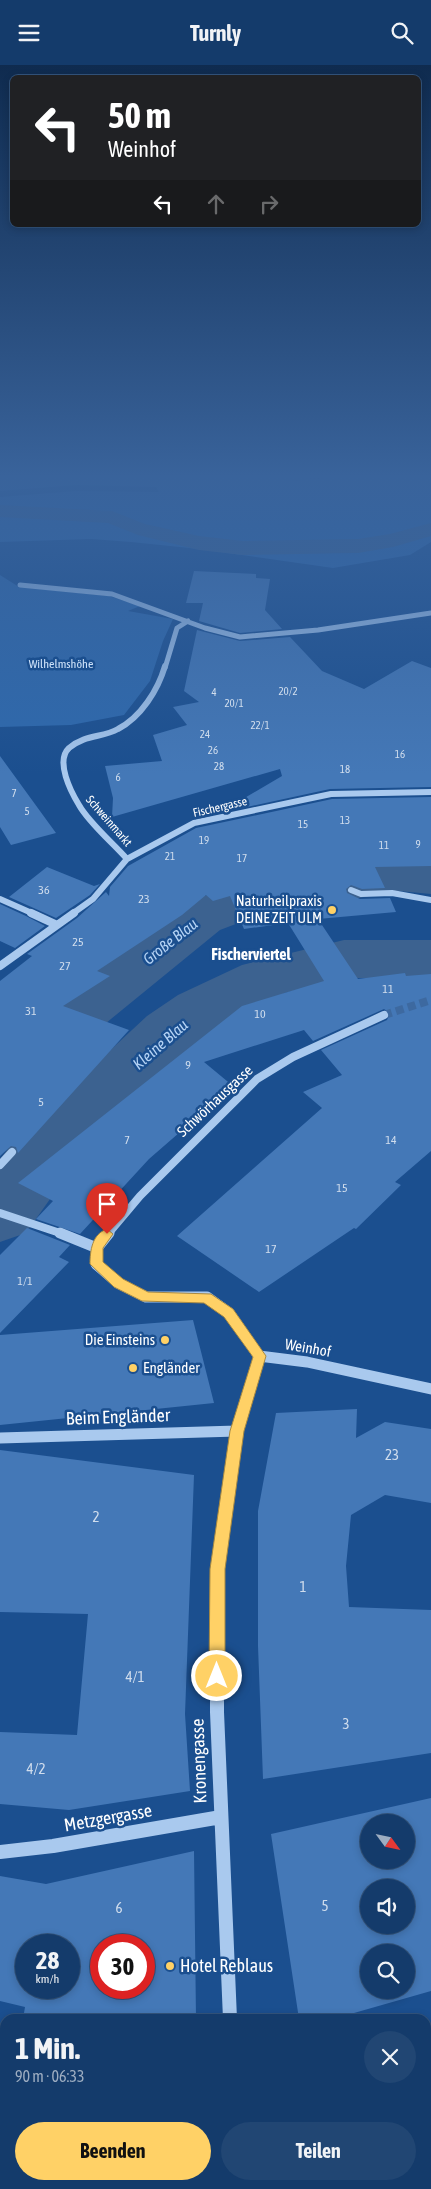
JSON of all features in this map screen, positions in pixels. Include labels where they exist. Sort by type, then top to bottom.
[{"type":"street","points":[[20,585],[112,594],[240,637],[318,630],[431,613]]},
{"type":"street","name":"Schweinmarkt","points":[[127,859],[79,807],[64,774],[64,756],[68,749],[89,736],[117,730],[135,717],[160,683],[177,628],[188,621]]},
{"type":"street","name":"Fischergasse","points":[[0,966],[93,899],[127,859],[194,823],[332,794],[431,792]]},
{"type":"street","points":[[351,891],[361,894],[392,893],[431,899]]},
{"type":"street","points":[[0,899],[58,925]]},
{"type":"street","name":"Schwörhausgasse","points":[[97,1247],[140,1196],[257,1079],[293,1057],[384,1015]]},
{"type":"street","points":[[0,1165],[12,1152]]},
{"type":"street","points":[[0,1213],[37,1224],[97,1247],[96,1264],[118,1283],[146,1297],[207,1297],[229,1313],[260,1356]]},
{"type":"street","name":"Weinhof","points":[[260,1356],[307,1362],[431,1389]]},
{"type":"street","name":"Kronengasse","points":[[230,2014],[217,1711],[217,1569],[237,1431],[260,1356]]},
{"type":"street","name":"Beim Engländer","points":[[0,1438],[237,1431]]},
{"type":"street","name":"Metzgergasse","points":[[0,1852],[53,1846],[221,1817]]},
{"type":"green space","name":"Wilhelmshöhe","points":[[0,576],[19,587],[109,596],[140,606],[128,611],[173,619],[163,641],[150,681],[124,715],[71,725],[0,727]]},
{"type":"building","points":[[193,576],[256,576],[256,578],[270,579],[265,610],[282,629],[240,633],[199,621],[203,603],[186,603]]},
{"type":"building","points":[[197,630],[240,641],[290,637],[322,671],[364,689],[412,661],[431,668],[431,787],[330,789],[219,813],[282,776],[280,769],[112,817],[113,798],[105,766],[162,761],[153,735],[187,725],[173,707],[199,702],[184,691]]},
{"type":"building","points":[[0,756],[56,833],[11,845],[0,827]]},
{"type":"building","points":[[431,797],[431,866],[375,867],[385,888],[362,889],[351,885],[346,889],[347,893],[360,899],[390,898],[396,912],[318,919],[358,979],[405,973],[406,976],[431,974],[431,1151],[395,1182],[401,1185],[356,1229],[354,1228],[259,1292],[177,1236],[322,1108],[303,1092],[342,1075],[321,1050],[387,1020],[390,1013],[384,1009],[313,1041],[304,1030],[204,1062],[233,1086],[149,1159],[80,1234],[36,1219],[53,1201],[18,1183],[242,1006],[324,981],[288,923],[244,929],[230,896],[213,901],[206,895],[182,915],[97,971],[110,976],[63,1006],[129,1030],[18,1153],[16,1147],[11,1146],[0,1156],[0,981],[32,956],[27,954],[77,918],[106,892],[109,896],[110,887],[128,866],[196,828],[332,799]]},
{"type":"building","points":[[47,867],[94,886],[100,884],[90,895],[56,918],[9,897]]},
{"type":"building","points":[[0,904],[45,926],[15,948],[0,941]]},
{"type":"building","points":[[27,1228],[70,1245],[59,1257],[69,1262],[0,1333],[0,1255]]},
{"type":"building","name":"Engländer","points":[[193,1320],[214,1403],[0,1425],[0,1335]]},
{"type":"building","points":[[357,1409],[356,1438],[385,1422],[431,1429],[431,1503],[385,1495],[351,1515],[346,1566],[349,1607],[431,1610],[431,1753],[263,1779],[258,1646],[258,1511],[276,1413]]},
{"type":"building","points":[[0,1450],[194,1475],[185,1714],[190,1791],[69,1810],[0,1804],[0,1732],[77,1735],[88,1614],[0,1612]]},
{"type":"building","points":[[431,1798],[431,1991],[415,1996],[415,1944],[360,1944],[360,1999],[403,1999],[350,2014],[298,2014],[271,1834]]},
{"type":"building","points":[[194,1851],[196,2014],[24,2014],[25,2007],[0,2001],[0,1876],[46,1884]]},
{"type":"waterway","name":"Große Blau","points":[[0,1074],[199,918],[245,900],[399,874],[431,877]]},
{"type":"waterway","name":"Kleine Blau","points":[[0,1213],[42,1156],[170,1031],[200,1010],[264,979],[344,959],[431,959]]},
{"type":"tunnel","points":[[384,1015],[431,1000]]},
{"type":"place","name":"Naturheilpraxis DEINE ZEIT ULM","points":[[332,910]]},
{"type":"place","name":"Die Einsteins","points":[[165,1340]]},
{"type":"place","name":"Engländer","points":[[133,1368]]},
{"type":"place","name":"Hotel Reblaus","points":[[170,1966]]},
{"type":"district","name":"Fischerviertel","points":[[251,954]]},
{"type":"route","points":[[107,1234],[97,1247],[96,1264],[118,1283],[146,1297],[207,1297],[229,1313],[260,1356],[237,1431],[217,1569],[217,1676]]}]
